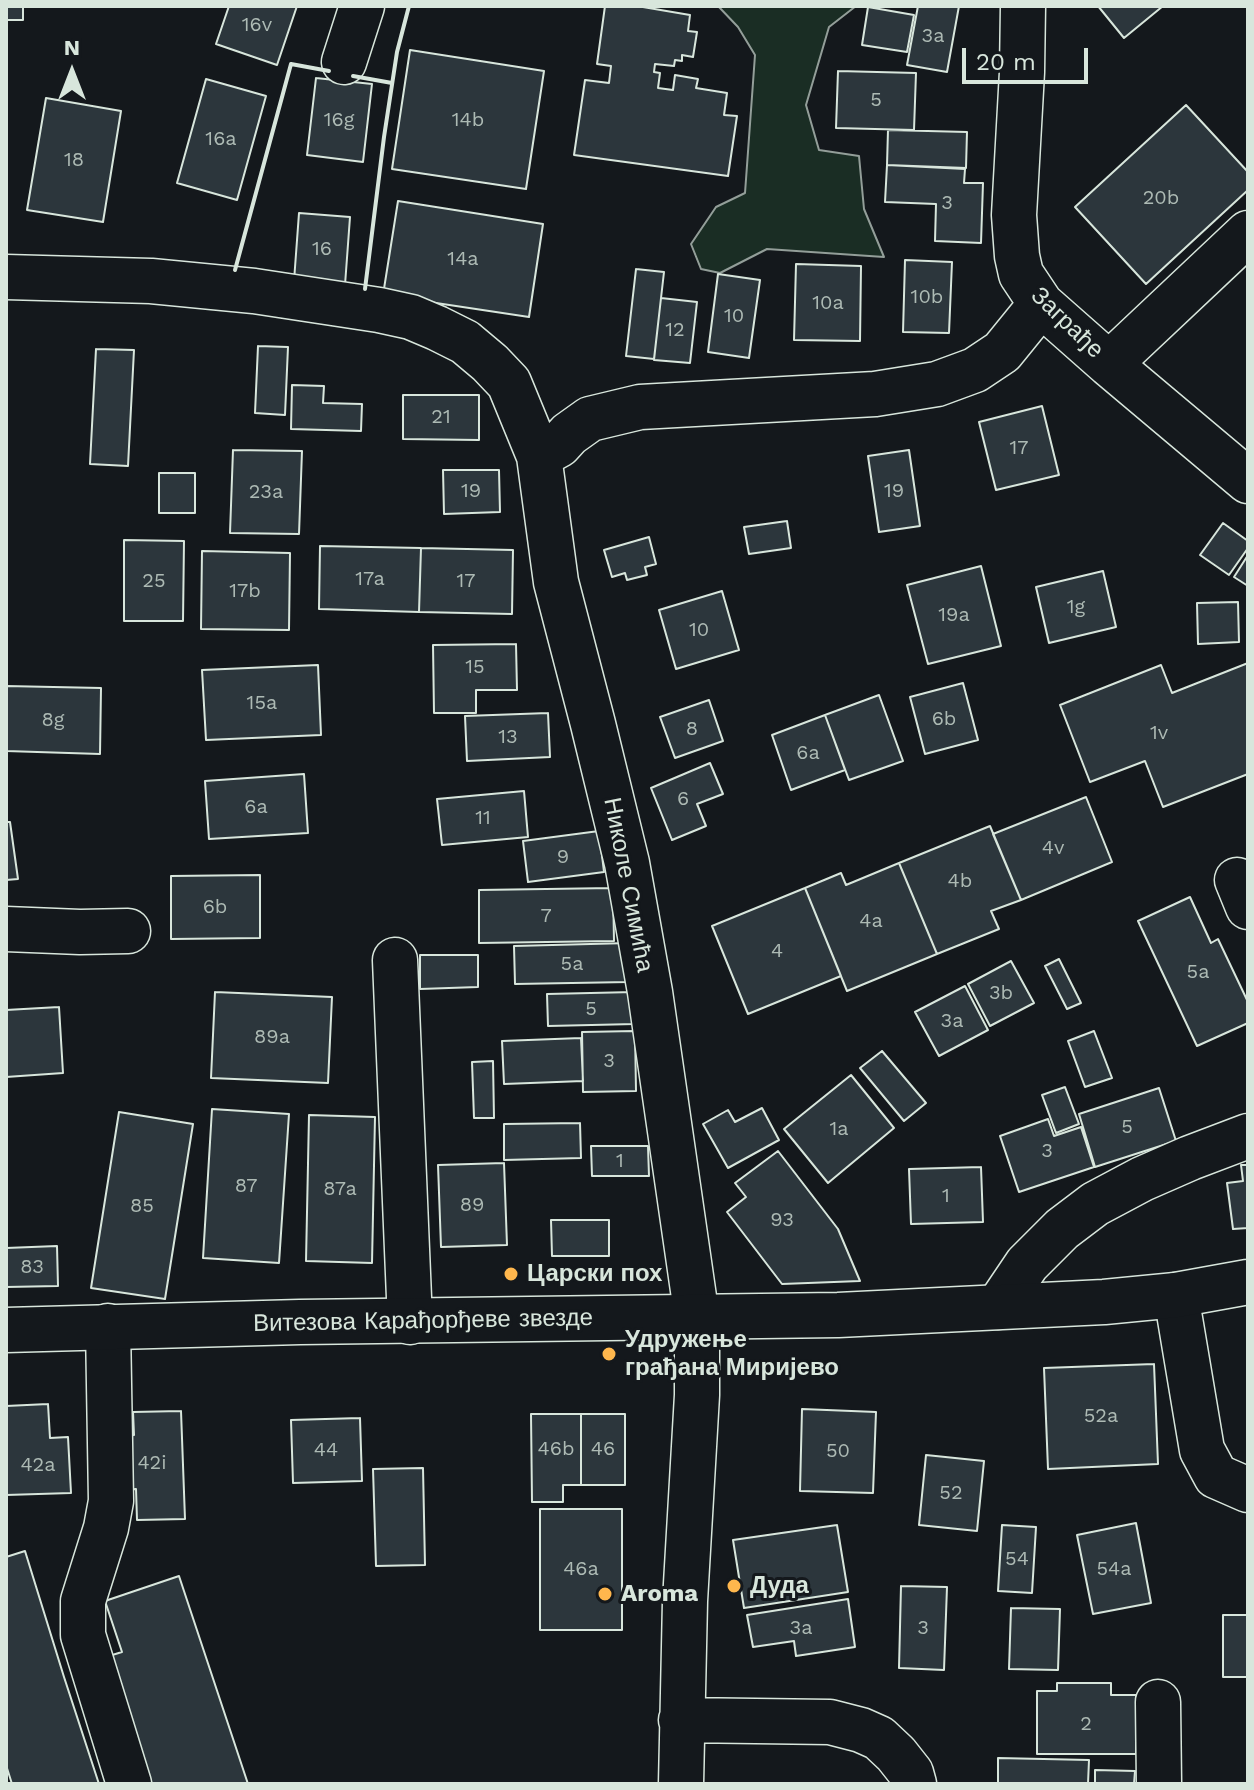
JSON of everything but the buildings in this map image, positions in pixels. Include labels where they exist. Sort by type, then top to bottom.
[{"type":"street","points":[[344,62],[362,6]]},
{"type":"street","name":"Заграђе","points":[[1023,6],[1014,215],[1021,274],[1041,304],[1248,481]]},
{"type":"street","points":[[1109,364],[1248,233]]},
{"type":"street","name":"Николе Симића","points":[[6,277],[151,281],[254,291],[379,310],[411,317],[465,342],[509,383],[539,456],[556,582],[627,863],[650,992],[697,1318],[697,1395],[685,1601],[681,1784]]},
{"type":"street","points":[[539,456],[559,445],[590,419],[640,407],[875,394],[937,384],[975,370],[1002,352],[1041,304]]},
{"type":"street","points":[[6,929],[128,931]]},
{"type":"street","points":[[395,960],[410,1322]]},
{"type":"street","points":[[998,1307],[1027,1264],[1062,1229],[1095,1204],[1154,1173],[1248,1136]]},
{"type":"street","name":"Витезова Карађорђеве звезде","points":[[6,1330],[838,1315],[1104,1302],[1176,1295],[1248,1282]]},
{"type":"street","points":[[1176,1295],[1202,1450],[1216,1476],[1248,1490]]},
{"type":"street","points":[[108,1326],[111,1501],[106,1528],[83,1601],[83,1635],[129,1784]]},
{"type":"street","points":[[1158,1702],[1159,1784]]},
{"type":"street","points":[[681,1720],[830,1722],[861,1730],[879,1738],[896,1754],[911,1773],[914,1784]]},
{"type":"green space","points":[[718,6],[856,6],[829,27],[806,105],[819,150],[859,156],[864,209],[884,257],[767,249],[720,273],[701,269],[691,244],[716,207],[745,193],[755,55],[738,27]]},
{"type":"wall","points":[[365,289],[397,52],[409,6]]},
{"type":"wall","points":[[235,270],[291,64],[329,71]]},
{"type":"wall","points":[[353,76],[392,83]]},
{"type":"place","name":"Царски пох","points":[[511,1274]]},
{"type":"place","name":"Удружење грађана Миријево","points":[[609,1354]]},
{"type":"place","name":"Дуда","points":[[734,1586]]},
{"type":"place","name":"Aroma","points":[[605,1594]]}]
